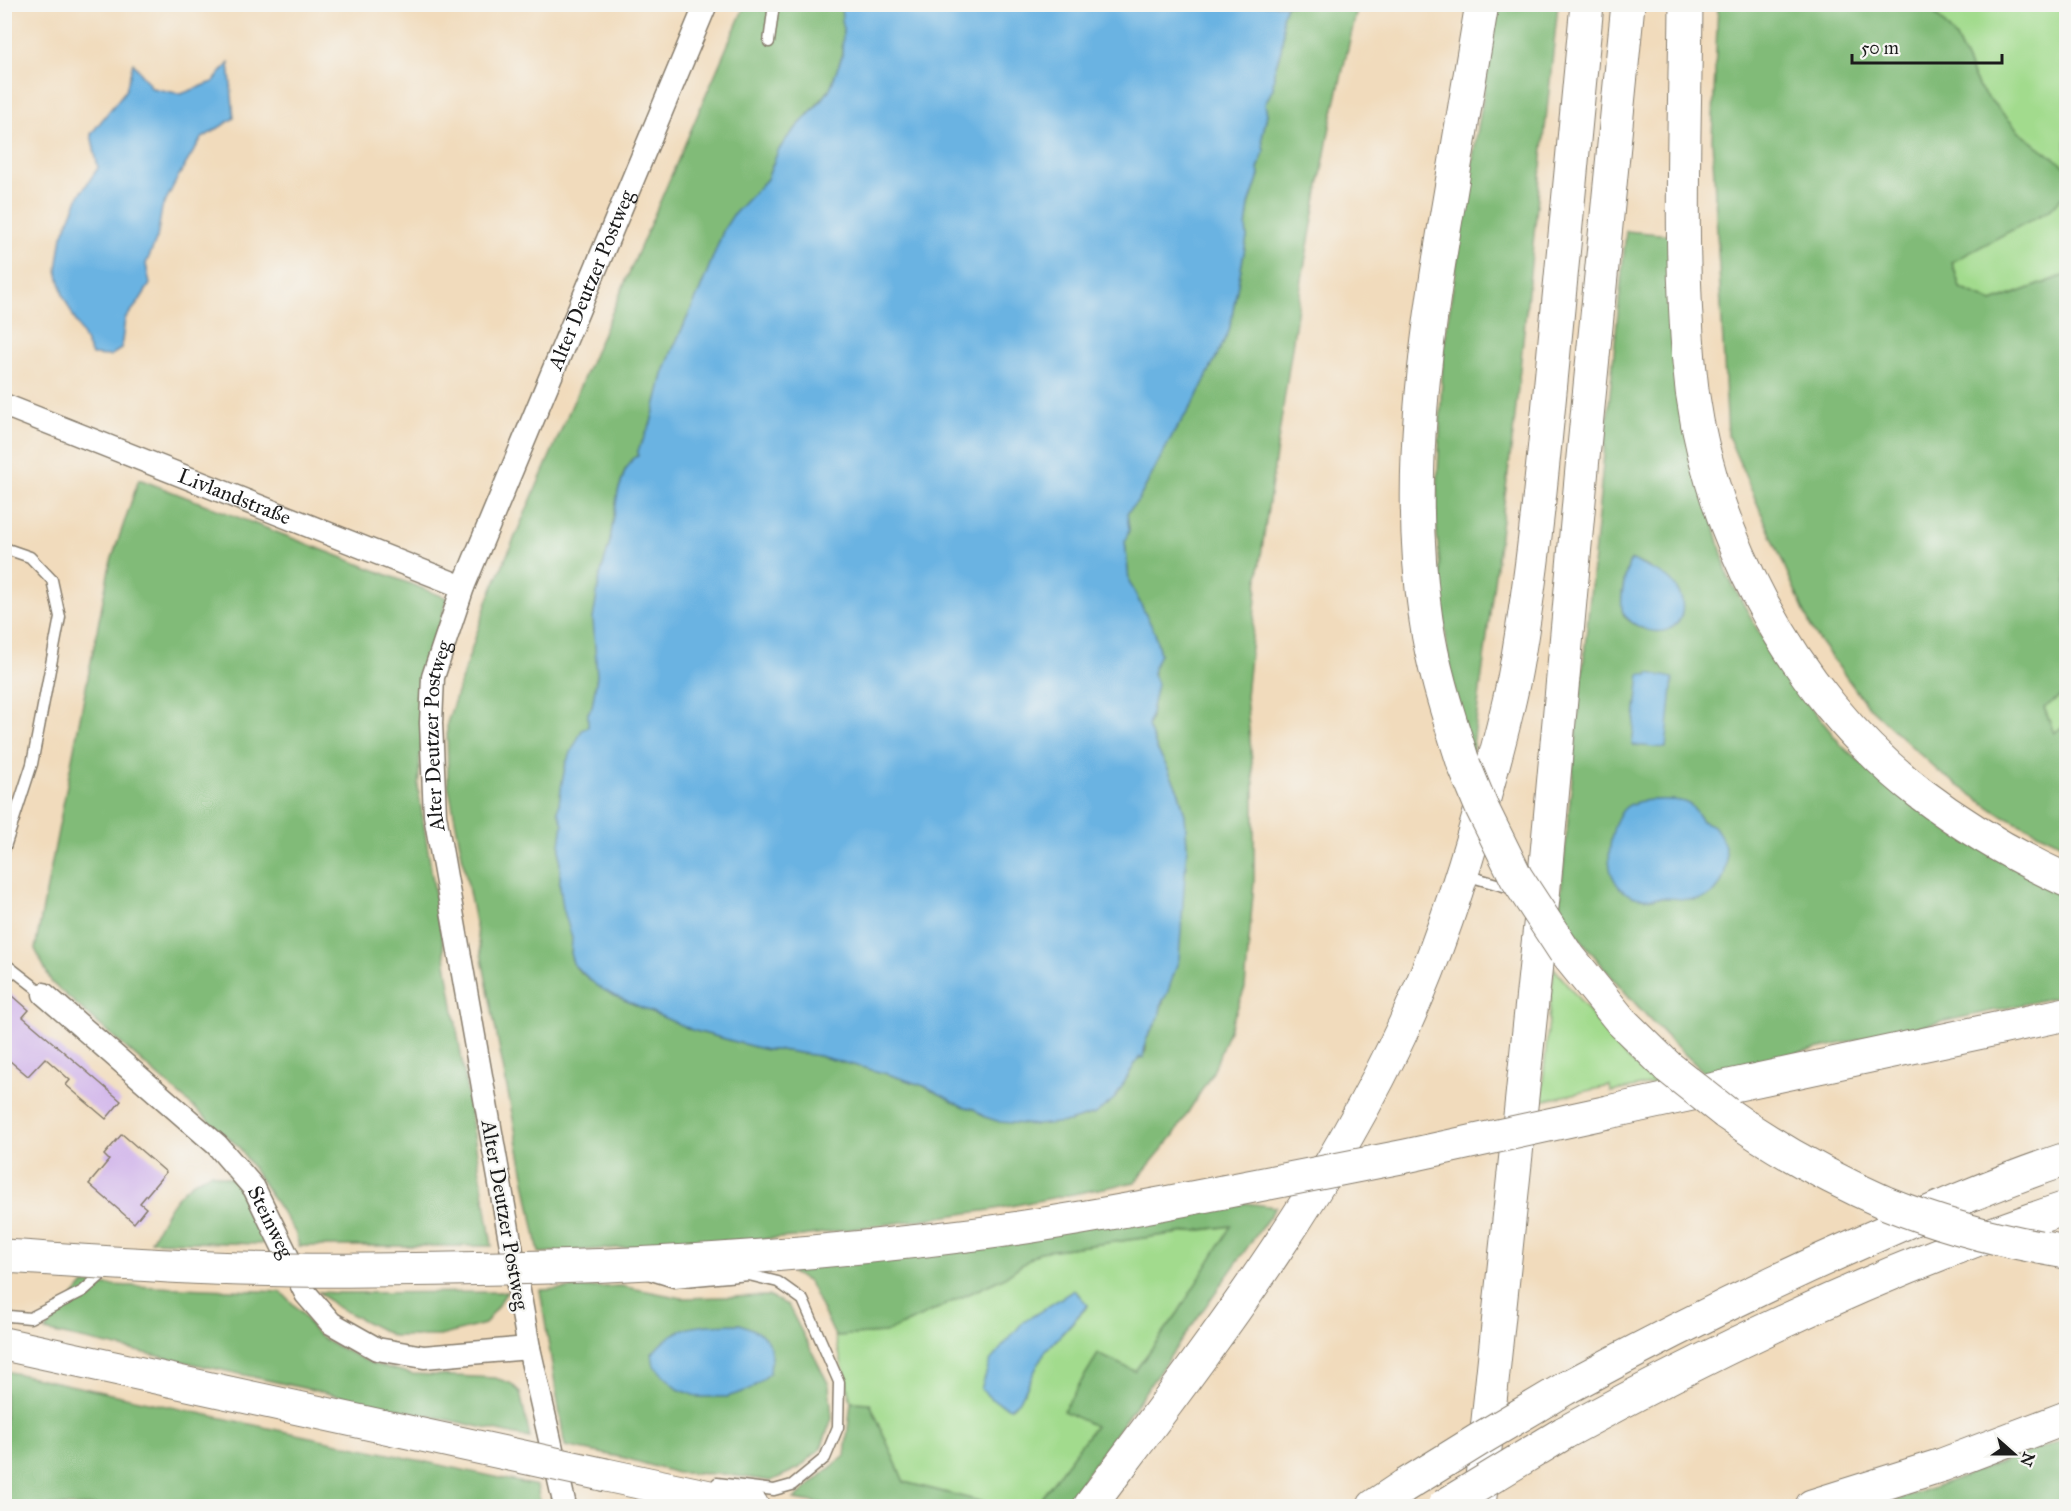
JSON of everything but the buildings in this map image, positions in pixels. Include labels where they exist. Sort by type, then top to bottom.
[{"type":"highway","points":[[1482,4],[1429,324],[1423,381],[1418,539],[1426,620],[1446,710],[1464,765],[1485,815],[1516,877],[1565,952],[1621,1021],[1668,1067],[1726,1113],[1805,1164],[1886,1203],[1955,1228],[2053,1249]]},
{"type":"highway","points":[[1090,1506],[1225,1326],[1332,1165],[1405,1023],[1436,950],[1463,874],[1516,671],[1529,585],[1587,4]]},
{"type":"highway","points":[[1479,1506],[1543,897],[1582,457],[1628,4]]},
{"type":"highway","points":[[1686,4],[1684,216],[1689,363],[1698,425],[1713,486],[1734,544],[1760,600],[1793,654],[1830,704],[1872,750],[1918,791],[1968,828],[2022,860],[2067,880]]},
{"type":"highway","points":[[4,1256],[143,1265],[290,1270],[436,1270],[621,1265],[859,1247],[978,1234],[1108,1214],[1406,1156],[2067,1014]]},
{"type":"highway","points":[[1374,1506],[1566,1388],[1668,1333],[1772,1282],[1969,1194],[2067,1159]]},
{"type":"highway","points":[[1444,1506],[1564,1433],[1745,1338],[1837,1295],[1932,1256],[2067,1208]]},
{"type":"highway","points":[[4,1344],[606,1475],[700,1485],[752,1506]]},
{"type":"highway","points":[[1812,1506],[1942,1465],[2067,1418]]},
{"type":"street","name":"Alter Deutzer Postweg","points":[[565,1506],[529,1348],[435,815],[431,723],[433,677],[463,587],[706,4]]},
{"type":"street","name":"Livlandstraße","points":[[4,405],[463,587]]},
{"type":"street","name":"Steinweg","points":[[44,994],[217,1145],[254,1188],[306,1294],[331,1323],[378,1349],[424,1357],[529,1348]]},
{"type":"lane","points":[[769,42],[774,4]]},
{"type":"lane","points":[[4,548],[30,557],[52,580],[60,616],[32,764],[4,850]]},
{"type":"lane","points":[[1463,874],[1543,897]]},
{"type":"lane","points":[[4,963],[44,994]]},
{"type":"lane","points":[[4,1312],[9,1316],[30,1318],[83,1291],[126,1254]]},
{"type":"lane","points":[[621,1265],[674,1282],[749,1275],[778,1282],[803,1300],[839,1382],[838,1427],[825,1458],[792,1485],[774,1490],[700,1485]]},
{"type":"green space","points":[[745,5],[841,5],[842,56],[830,90],[787,138],[778,151],[767,179],[724,229],[700,290],[672,351],[663,375],[651,423],[638,451],[638,456],[625,470],[618,492],[609,546],[600,576],[594,618],[597,676],[592,707],[588,713],[589,724],[566,763],[558,811],[563,824],[560,845],[560,887],[572,938],[571,957],[574,965],[580,972],[611,994],[692,1030],[766,1050],[819,1056],[891,1075],[927,1087],[962,1106],[974,1109],[985,1117],[1068,1122],[1095,1114],[1115,1098],[1136,1062],[1146,1051],[1146,1040],[1155,1025],[1178,959],[1187,847],[1185,815],[1179,793],[1148,727],[1151,717],[1154,666],[1160,654],[1155,633],[1129,581],[1125,541],[1129,530],[1127,513],[1139,499],[1173,434],[1194,402],[1229,331],[1247,237],[1249,205],[1264,152],[1262,138],[1267,114],[1265,104],[1273,88],[1274,72],[1281,50],[1282,17],[1286,5],[1358,5],[1331,121],[1303,273],[1259,569],[1246,696],[1254,784],[1254,882],[1245,988],[1213,1072],[1174,1135],[1135,1182],[990,1210],[795,1237],[539,1253],[448,783],[447,723],[488,599]]},
{"type":"green space","points":[[1499,5],[1558,5],[1514,426],[1471,761],[1448,660],[1436,522],[1443,353],[1468,186]]},
{"type":"green space","points":[[1718,5],[1928,5],[1956,38],[1979,88],[2022,134],[2066,167],[2066,193],[2050,210],[1952,262],[1960,288],[1992,302],[2066,275],[2066,692],[2044,708],[2054,733],[2066,724],[2066,846],[1998,813],[1939,772],[1866,704],[1813,632],[1728,436],[1712,139]]},
{"type":"green space","points":[[1928,5],[2066,5],[2066,167],[2022,134],[1979,88],[1956,38]]},
{"type":"green space","points":[[2066,193],[2066,275],[1992,302],[1960,288],[1952,261],[2050,210]]},
{"type":"green space","points":[[1626,231],[1670,235],[1703,484],[1728,576],[1778,666],[1842,746],[1904,799],[2066,894],[2066,995],[1705,1073],[1628,995],[1559,911]],"holes":[[[1632,560],[1650,568],[1641,628],[1625,617],[1622,606],[1623,588]],[[1651,800],[1671,800],[1690,805],[1702,821],[1714,827],[1726,860],[1724,873],[1718,886],[1706,897],[1693,900],[1669,897],[1651,899]]]},
{"type":"green space","points":[[139,479],[447,598],[426,676],[418,789],[492,1246],[299,1246],[295,1232],[239,1147],[52,983],[35,949],[110,564]]},
{"type":"green space","points":[[2066,692],[2066,724],[2054,733],[2044,707]]},
{"type":"green space","points":[[1554,968],[1625,1056],[1656,1083],[1611,1092],[1610,1086],[1541,1101]]},
{"type":"green space","points":[[211,1173],[232,1179],[247,1195],[267,1237],[265,1242],[260,1244],[151,1241],[181,1192]]},
{"type":"green space","points":[[1246,1203],[1276,1207],[1064,1506],[1035,1506],[1095,1426],[1063,1411],[1098,1354],[1135,1371],[1178,1313],[1231,1226],[1040,1252],[1003,1278],[885,1333],[835,1336],[809,1282],[792,1273],[792,1266]]},
{"type":"green space","points":[[1232,1226],[1178,1313],[1134,1372],[1098,1354],[1095,1426],[1035,1506],[999,1506],[904,1482],[870,1403],[851,1402],[835,1336],[885,1333],[1003,1278],[1040,1252]],"holes":[[[1075,1290],[1088,1306],[1044,1353],[1020,1400],[1010,1408]]]},
{"type":"green space","points":[[84,1284],[281,1292],[302,1313],[314,1331],[330,1343],[373,1364],[413,1374],[495,1378],[510,1383],[520,1392],[530,1438],[45,1331]]},
{"type":"green space","points":[[621,1286],[682,1298],[768,1296],[788,1305],[829,1385],[832,1418],[821,1448],[799,1468],[771,1481],[723,1474],[677,1473],[625,1458],[565,1446],[540,1290]]},
{"type":"green space","points":[[319,1292],[507,1292],[485,1324],[440,1336],[393,1336],[335,1306]]},
{"type":"green space","points":[[5,1371],[537,1486],[541,1506],[5,1506]]},
{"type":"green space","points":[[851,1402],[870,1403],[904,1482],[999,1506],[838,1506],[794,1499],[845,1455]]},
{"type":"green space","points":[[2066,1439],[2066,1504],[2059,1506],[1881,1506]]},
{"type":"water","points":[[841,5],[1286,5],[1282,17],[1281,50],[1274,72],[1273,88],[1265,104],[1267,114],[1262,138],[1264,152],[1249,205],[1247,237],[1229,331],[1194,402],[1173,434],[1139,499],[1127,513],[1129,530],[1125,541],[1129,581],[1155,633],[1160,654],[1154,667],[1153,674],[1157,684],[1148,727],[1179,793],[1185,815],[1187,847],[1179,959],[1162,1002],[1159,1017],[1146,1040],[1143,1058],[1140,1057],[1136,1062],[1115,1098],[1095,1114],[1068,1122],[1036,1125],[1000,1122],[985,1117],[974,1109],[962,1106],[927,1087],[891,1075],[819,1056],[766,1050],[692,1030],[597,986],[574,965],[571,957],[572,938],[563,908],[560,887],[560,845],[563,824],[558,811],[566,763],[582,730],[588,727],[588,713],[592,707],[597,676],[593,619],[618,492],[625,471],[633,458],[638,456],[638,451],[651,423],[663,375],[672,351],[700,290],[724,229],[733,215],[767,179],[778,151],[787,138],[830,89],[842,56]]},
{"type":"water","points":[[133,63],[152,88],[181,94],[213,82],[229,63],[234,118],[201,139],[162,208],[157,238],[146,264],[150,284],[125,319],[121,349],[110,356],[92,355],[63,295],[57,270],[62,236],[80,194],[98,168],[91,134],[126,90]]},
{"type":"water","points":[[1632,560],[1666,576],[1680,594],[1681,615],[1676,624],[1669,629],[1658,632],[1646,630],[1623,614],[1624,580]]},
{"type":"water","points":[[1649,673],[1673,678],[1666,748],[1632,745],[1640,674],[1648,675]]},
{"type":"water","points":[[1651,800],[1687,803],[1702,821],[1713,826],[1720,834],[1726,852],[1725,871],[1718,888],[1712,894],[1693,900],[1637,898],[1626,893],[1617,884],[1610,861],[1611,841],[1616,822],[1628,806]]},
{"type":"water","points":[[1074,1290],[1088,1305],[1044,1353],[1020,1400],[1010,1408],[991,1399],[981,1389],[990,1361],[1023,1322]]},
{"type":"water","points":[[740,1324],[758,1332],[770,1347],[770,1373],[751,1389],[727,1397],[698,1397],[678,1389],[654,1366],[652,1354],[671,1336],[681,1331],[702,1325]]}]
